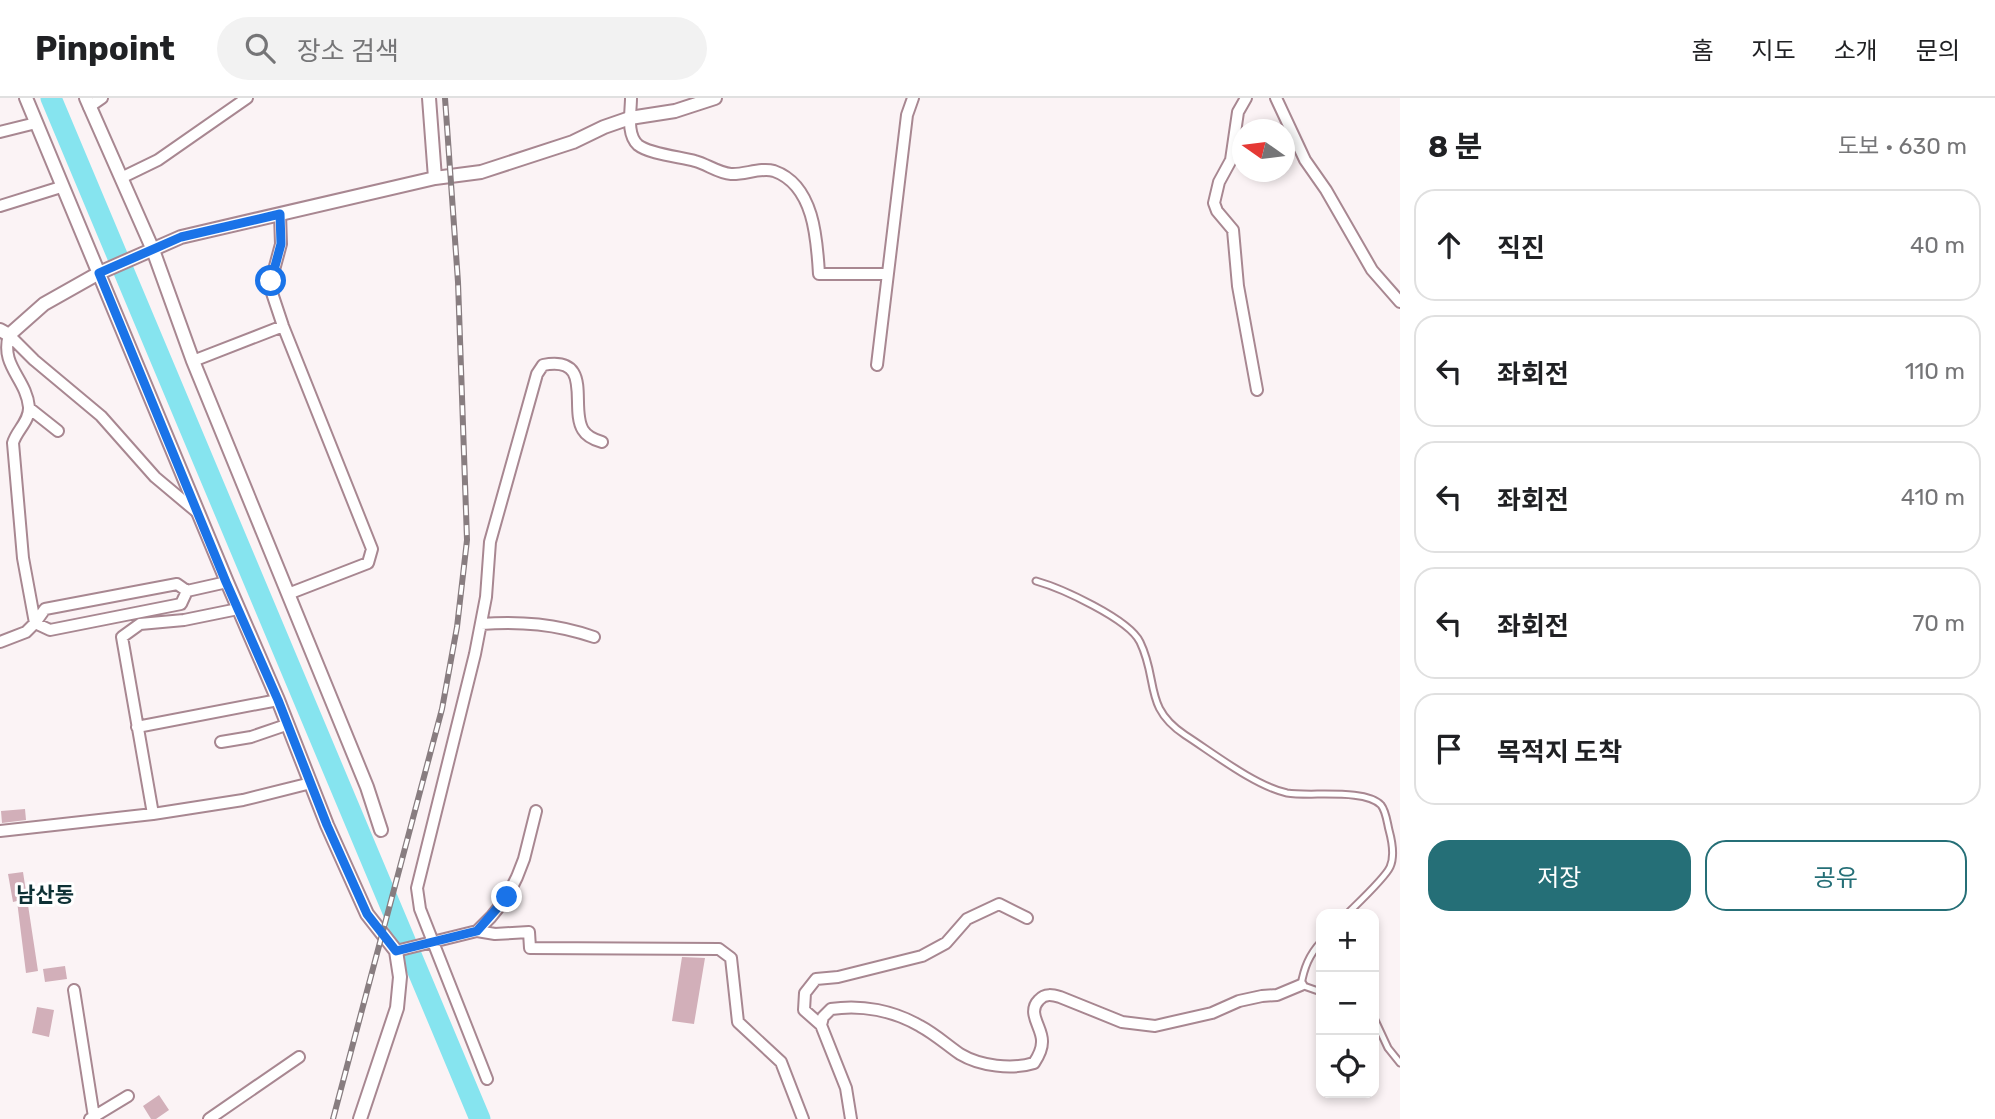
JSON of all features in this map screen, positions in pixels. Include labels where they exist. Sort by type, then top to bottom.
[{"type":"street","points":[[26,98],[61,187],[104,271],[226,582],[367,914],[400,950],[397,1008],[360,1119]]},
{"type":"street","points":[[102,98],[88,102],[367,787],[381,830]]},
{"type":"street","points":[[121,178],[158,160],[247,98]]},
{"type":"street","points":[[429,98],[435,178]]},
{"type":"street","points":[[631,98],[630,131],[638,145],[730,174],[772,170],[790,180],[810,213],[816,235],[819,274],[887,274]]},
{"type":"street","points":[[5,332],[44,304],[104,271],[181,237],[435,178],[481,172],[573,142],[631,118],[675,111],[715,98]]},
{"type":"street","points":[[877,365],[907,115],[913,98]]},
{"type":"street","points":[[1246,98],[1238,113],[1231,160],[1219,182],[1214,203],[1217,211],[1233,230],[1238,286],[1257,390]]},
{"type":"street","points":[[1276,98],[1305,160],[1326,190],[1372,271],[1400,302]]},
{"type":"street","points":[[0,132],[36,122]]},
{"type":"street","points":[[0,206],[61,187]]},
{"type":"street","points":[[280,214],[281,244],[271,290],[372,549],[368,563],[288,594]]},
{"type":"street","points":[[192,361],[283,326]]},
{"type":"street","points":[[5,332],[5,357],[16,373],[29,408],[58,431]]},
{"type":"street","points":[[5,332],[34,360],[101,415],[155,477],[200,515]]},
{"type":"street","points":[[487,1079],[430,942],[417,888],[481,624],[490,542],[537,374],[543,365],[568,368],[577,379],[582,430],[592,439],[602,442]]},
{"type":"street","points":[[29,408],[25,422],[16,433],[13,443],[23,558],[35,622]]},
{"type":"street","points":[[0,642],[26,632],[45,609],[177,584],[187,591],[226,582]]},
{"type":"street","points":[[35,622],[50,630],[181,604],[187,591]]},
{"type":"street","points":[[153,814],[122,637],[140,624],[184,620],[238,609]]},
{"type":"street","points":[[481,624],[543,624],[594,637]]},
{"type":"street","points":[[138,727],[278,700]]},
{"type":"street","points":[[221,742],[251,737],[286,725]]},
{"type":"street","points":[[0,831],[153,814],[243,800],[311,783]]},
{"type":"street","points":[[477,931],[507,897],[517,877],[536,811]]},
{"type":"street","points":[[851,1119],[846,1088],[821,1025],[804,1010],[805,993],[816,979],[922,956],[946,943],[967,919],[999,904],[1027,918]]},
{"type":"street","points":[[400,950],[477,931],[495,934],[528,932],[530,948],[719,948],[730,958],[738,1022],[781,1062],[803,1119]]},
{"type":"street","points":[[821,1025],[822,1017],[831,1009],[863,1007],[887,1012],[923,1027],[966,1057],[1007,1067],[1022,1067],[1034,1063],[1043,1046],[1034,1008],[1044,996],[1051,994],[1122,1022],[1155,1026],[1212,1013],[1238,1001],[1277,995],[1301,985]]},
{"type":"street","points":[[74,990],[92,1118],[128,1096]]},
{"type":"street","points":[[209,1119],[299,1057]]},
{"type":"lane","points":[[1036,581],[1058,587],[1078,597],[1133,632],[1146,660],[1157,704],[1165,718],[1182,733],[1264,785],[1287,793],[1330,793],[1380,804],[1391,838],[1390,868],[1352,909]]},
{"type":"lane","points":[[1316,949],[1309,958],[1301,985],[1316,990]]},
{"type":"lane","points":[[1379,1028],[1393,1057],[1400,1063]]},
{"type":"building","points":[[25,809],[26,820],[2,823],[1,811]]},
{"type":"building","points":[[23,872],[38,971],[26,973],[17,901],[13,902],[8,874]]},
{"type":"building","points":[[682,957],[705,958],[694,1024],[672,1021]]},
{"type":"building","points":[[65,966],[67,979],[45,982],[43,969]]},
{"type":"building","points":[[37,1007],[54,1010],[49,1037],[32,1033]]},
{"type":"building","points":[[159,1095],[169,1110],[156,1119],[151,1119],[143,1106]]},
{"type":"waterway","points":[[51,98],[480,1119]]},
{"type":"railway","points":[[333,1119],[442,709],[457,627],[467,540],[458,282],[445,98]]},
{"type":"district","name":"남산동","points":[[45,895]]},
{"type":"route","points":[[271,281],[279,259],[280,214],[181,237],[99,273],[226,582],[278,700],[327,825],[367,914],[396,951],[477,931],[507,897]]}]
